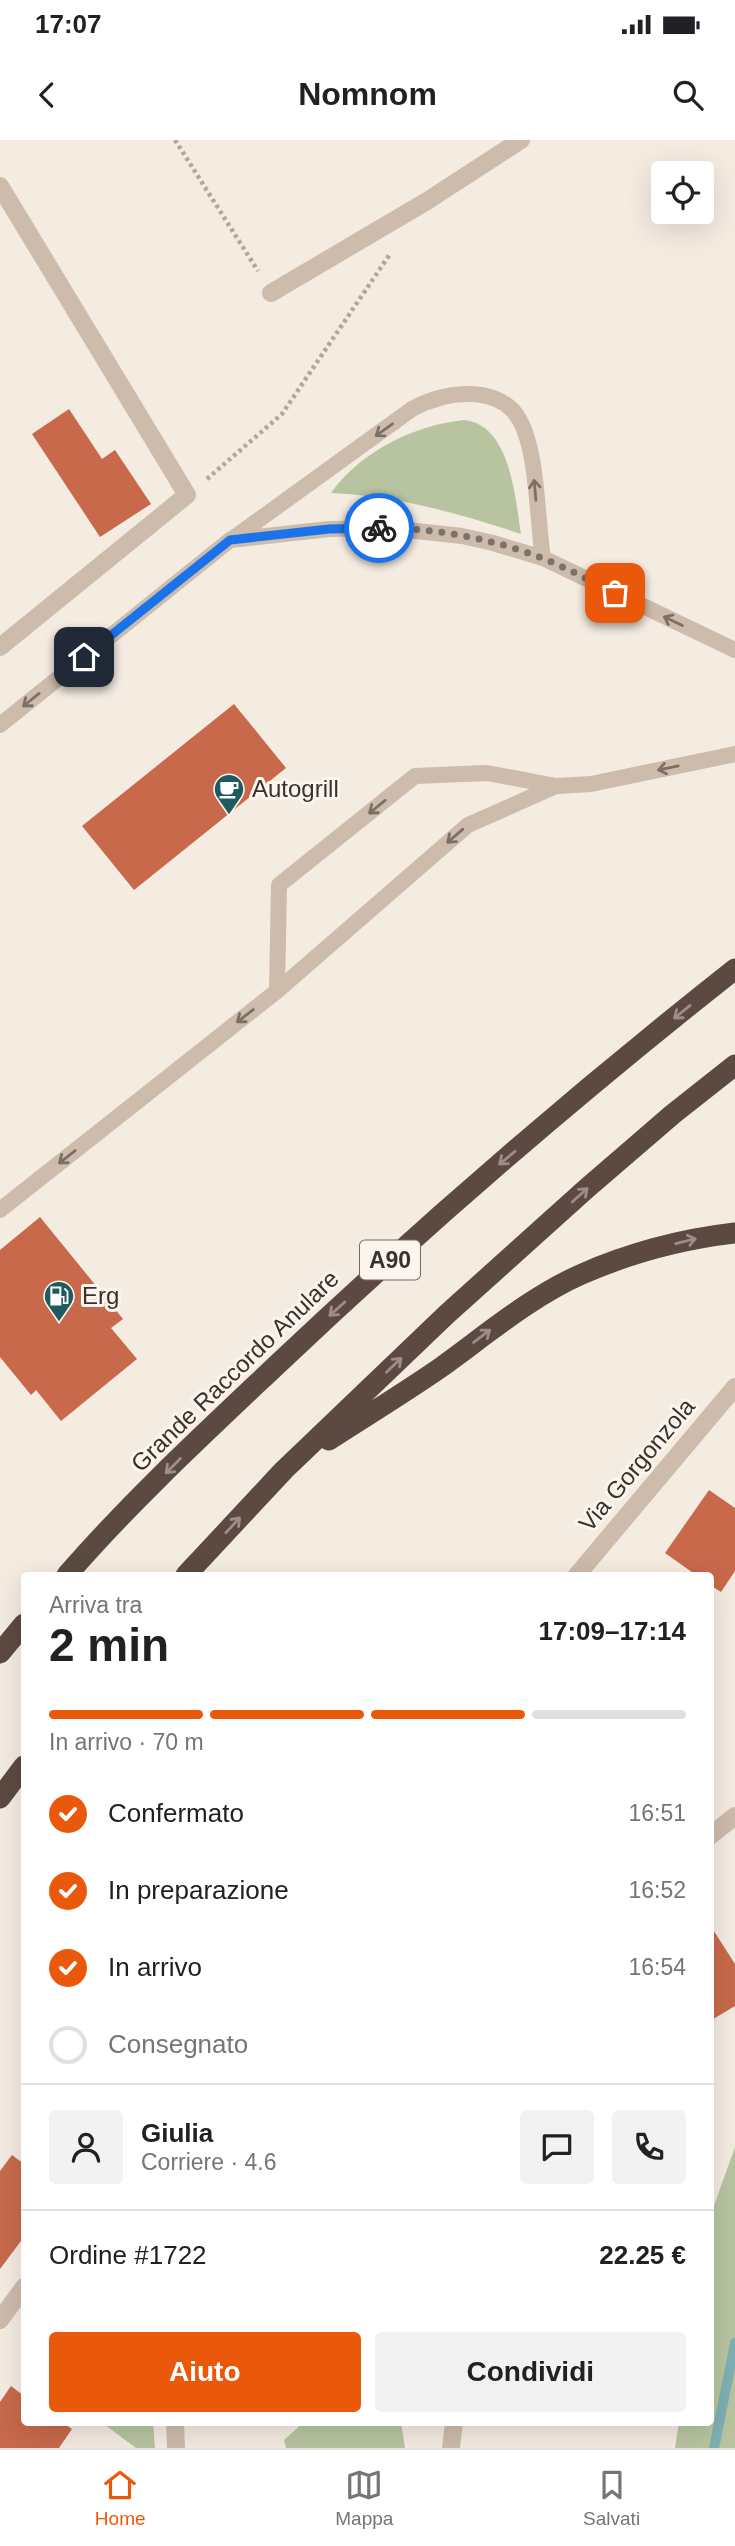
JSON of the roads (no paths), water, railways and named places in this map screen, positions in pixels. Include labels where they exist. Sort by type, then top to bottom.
[{"type":"highway","name":"Grande Raccordo Anulare","points":[[70,1572],[233,1406],[409,1242],[735,969]]},
{"type":"highway","points":[[189,1572],[284,1470],[447,1314],[673,1114],[735,1065]]},
{"type":"highway","points":[[284,1470],[440,1368],[513,1313],[580,1274],[642,1252],[705,1236],[735,1233]]},
{"type":"highway","points":[[0,1653],[21,1628]]},
{"type":"highway","points":[[0,1798],[21,1770]]},
{"type":"street","points":[[271,293],[427,201],[521,140]]},
{"type":"street","points":[[0,186],[187,495],[0,646]]},
{"type":"street","name":"Via Gorgonzola","points":[[580,1572],[735,1387]]},
{"type":"street","points":[[714,1833],[735,1816]]},
{"type":"street","points":[[0,2320],[21,2291]]},
{"type":"street","points":[[175,2426],[176,2448]]},
{"type":"street","points":[[451,2448],[454,2426]]},
{"type":"lane","points":[[0,725],[230,540],[412,409],[436,398],[482,394],[501,401],[519,418],[533,470],[543,558]]},
{"type":"lane","points":[[230,540],[329,529],[389,528],[462,536],[543,558],[735,650]]},
{"type":"lane","points":[[277,991],[279,885],[415,776],[487,773],[556,786],[591,784],[735,754]]},
{"type":"lane","points":[[0,1210],[277,991],[468,825],[556,786]]},
{"type":"waterway","points":[[714,2448],[735,2343]]},
{"type":"place","name":"Autogrill","points":[[229,816]]},
{"type":"place","name":"Erg","points":[[59,1323]]}]
